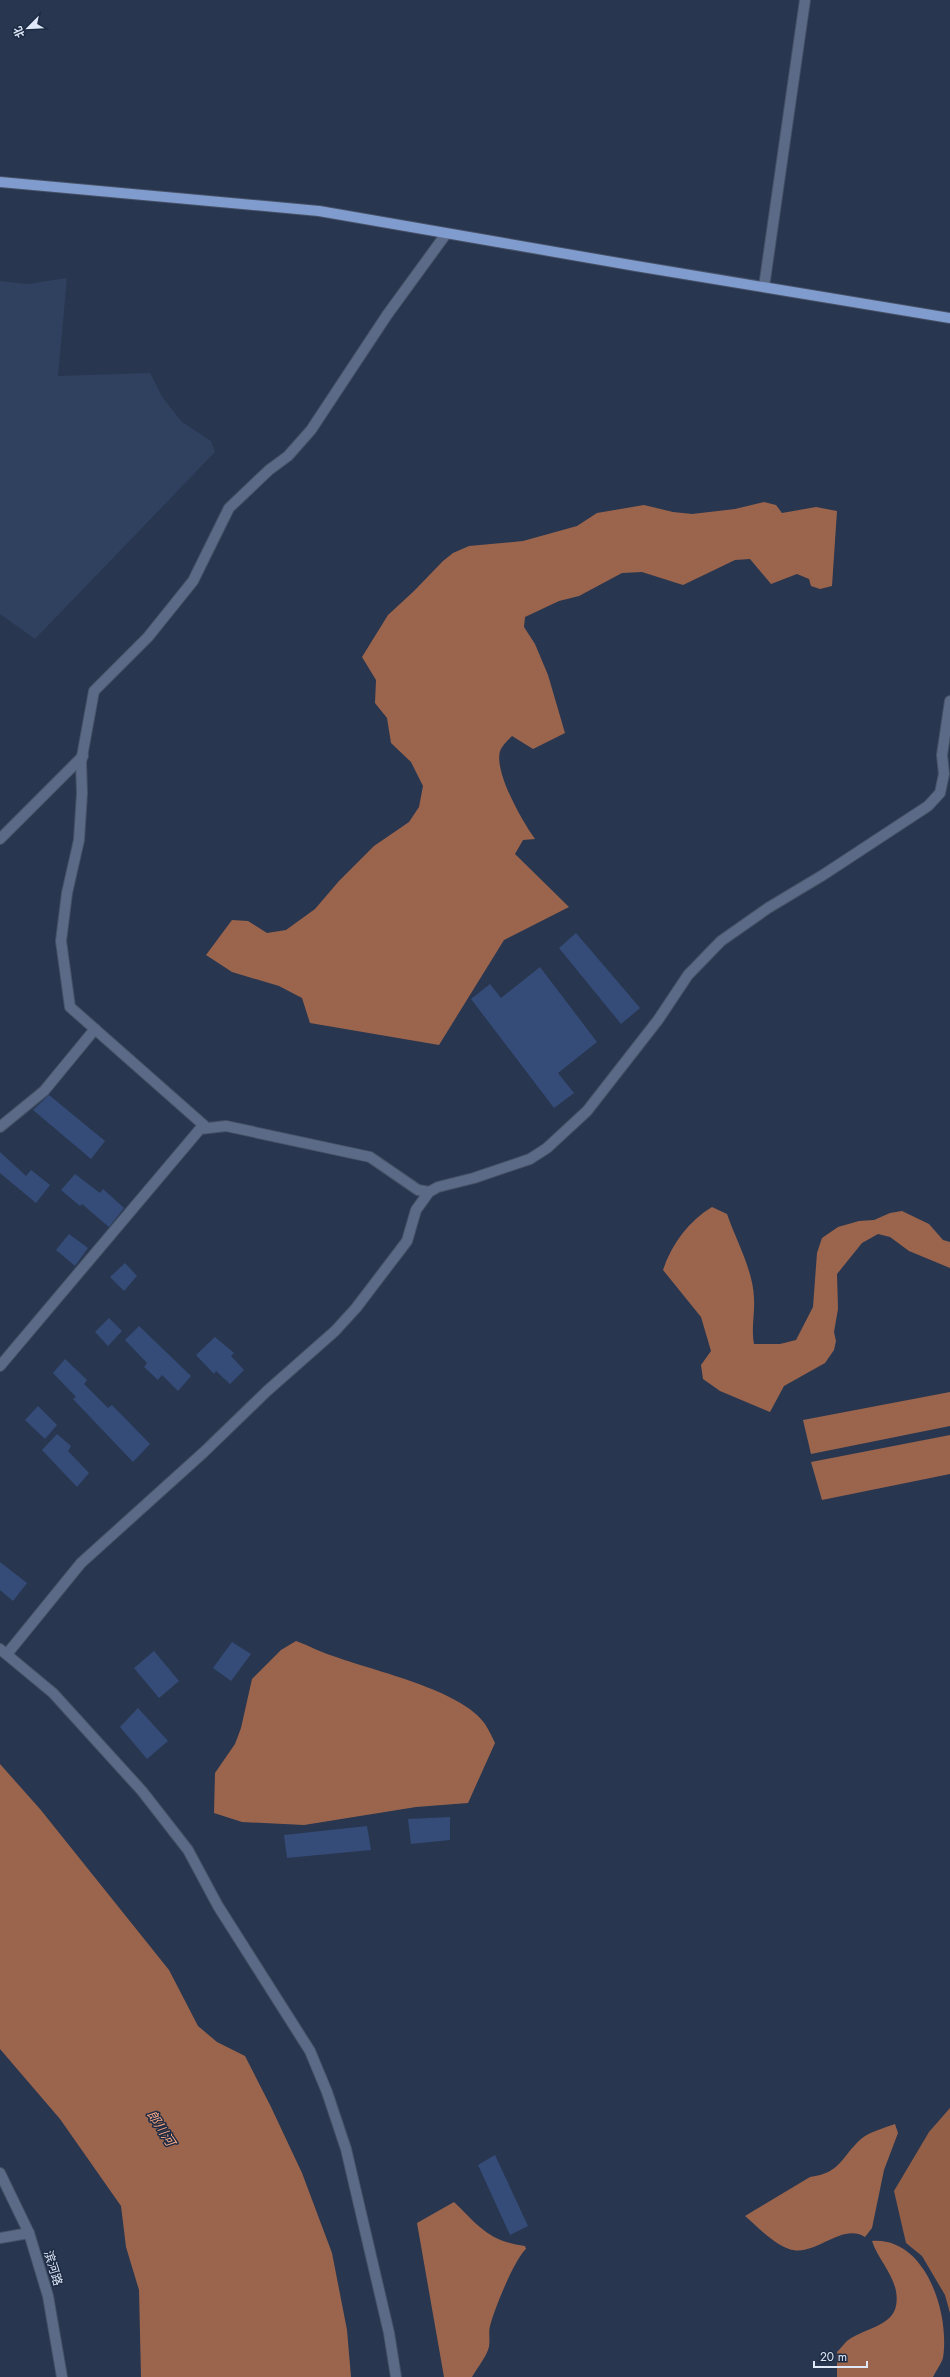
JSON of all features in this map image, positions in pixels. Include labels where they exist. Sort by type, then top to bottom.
[{"type":"main road","points":[[0,182],[319,211],[446,234],[950,318]]},
{"type":"street","points":[[764,287],[805,0]]},
{"type":"street","points":[[207,1128],[70,1006],[61,941],[67,893],[79,840],[83,756],[94,691],[148,638],[193,581],[229,508],[269,470],[288,456],[311,430],[387,315],[446,234]]},
{"type":"street","points":[[396,2377],[389,2333],[346,2149],[327,2092],[310,2051],[218,1906],[188,1850],[142,1791],[53,1692],[4,1652],[81,1563],[199,1457],[351,1314],[407,1241],[416,1210],[429,1192],[438,1187],[474,1178],[530,1159],[547,1148],[587,1111],[658,1020],[688,975],[721,941],[768,908],[823,875],[928,806],[940,793],[944,774],[942,755],[950,701]]},
{"type":"street","points":[[0,839],[83,756]]},
{"type":"street","points":[[0,1127],[44,1091],[95,1029]]},
{"type":"street","points":[[0,1366],[194,1134],[200,1129],[226,1126],[370,1157],[418,1190],[429,1192]]},
{"type":"street","name":"滨河路","points":[[0,2173],[29,2233],[48,2296],[62,2377]]},
{"type":"street","points":[[0,2238],[29,2233]]},
{"type":"shaded area","points":[[67,278],[58,376],[150,373],[163,398],[182,422],[211,441],[215,452],[35,639],[0,614],[0,281],[28,284]]},
{"type":"shaded area","points":[[950,2108],[950,2313],[945,2295],[922,2256],[906,2243],[894,2191],[929,2132]]},
{"type":"water","points":[[764,502],[776,505],[782,513],[816,507],[837,511],[832,586],[820,589],[811,586],[809,579],[797,574],[771,584],[750,559],[735,560],[683,585],[642,572],[622,573],[579,596],[559,601],[525,617],[524,627],[535,644],[548,675],[565,733],[533,749],[512,736],[501,749],[499,760],[501,771],[510,796],[523,821],[535,839],[523,840],[515,854],[569,907],[504,940],[439,1045],[310,1023],[302,998],[279,986],[232,972],[206,955],[232,920],[248,921],[267,933],[286,930],[315,909],[339,881],[374,846],[409,822],[419,807],[423,786],[411,762],[391,743],[387,718],[375,703],[376,680],[362,657],[388,615],[443,561],[453,553],[469,546],[523,541],[577,526],[597,513],[644,505],[673,512],[692,514],[735,509]]},
{"type":"water","points":[[712,1207],[727,1214],[751,1277],[754,1298],[754,1344],[780,1344],[796,1340],[813,1307],[817,1253],[822,1238],[838,1227],[859,1221],[874,1220],[890,1213],[902,1211],[929,1224],[943,1240],[950,1242],[950,1268],[909,1251],[890,1237],[878,1234],[862,1243],[837,1274],[838,1309],[834,1332],[836,1341],[834,1350],[825,1363],[784,1386],[770,1412],[720,1391],[703,1379],[701,1365],[711,1351],[701,1317],[663,1270],[671,1251],[682,1234],[696,1219]]},
{"type":"water","points":[[950,1392],[950,1426],[811,1454],[803,1420]]},
{"type":"water","points":[[950,1435],[950,1474],[822,1500],[811,1462]]},
{"type":"water","points":[[296,1641],[331,1655],[416,1683],[457,1701],[474,1712],[485,1724],[495,1743],[468,1803],[416,1807],[304,1825],[242,1822],[214,1813],[215,1773],[235,1744],[241,1728],[252,1679],[281,1650]]},
{"type":"water","name":"郎川河","points":[[0,1764],[40,1809],[169,1970],[198,2026],[217,2042],[245,2056],[302,2173],[332,2253],[347,2330],[351,2377],[141,2377],[139,2290],[126,2247],[121,2206],[60,2119],[0,2049]]},
{"type":"water","points":[[895,2124],[898,2133],[884,2170],[872,2228],[865,2237],[856,2234],[847,2234],[808,2249],[789,2249],[771,2239],[745,2216],[810,2177],[828,2172],[840,2163],[861,2139],[877,2130]]},
{"type":"water","points":[[454,2202],[485,2231],[512,2244],[525,2246],[526,2249],[510,2274],[490,2326],[488,2350],[472,2377],[444,2377],[417,2223]]},
{"type":"water","points":[[872,2241],[891,2243],[907,2251],[920,2265],[930,2282],[938,2301],[944,2340],[943,2358],[933,2377],[837,2377],[837,2352],[847,2341],[882,2324],[894,2312],[897,2303],[894,2284]]},
{"type":"building","points":[[576,933],[640,1008],[621,1024],[559,948]]},
{"type":"building","points":[[540,967],[597,1042],[558,1073],[574,1093],[554,1108],[471,999],[490,984],[501,998]]},
{"type":"building","points":[[49,1095],[105,1141],[91,1159],[33,1110]]},
{"type":"building","points":[[0,1152],[26,1176],[31,1170],[50,1185],[36,1203],[0,1173]]},
{"type":"building","points":[[75,1174],[100,1193],[103,1189],[124,1208],[109,1227],[82,1204],[80,1206],[61,1190]]},
{"type":"building","points":[[69,1234],[88,1248],[75,1266],[56,1250]]},
{"type":"building","points":[[125,1263],[137,1276],[124,1291],[110,1277]]},
{"type":"building","points":[[109,1318],[122,1331],[108,1346],[95,1332]]},
{"type":"building","points":[[139,1326],[191,1376],[178,1391],[162,1375],[158,1380],[144,1367],[147,1363],[125,1340]]},
{"type":"building","points":[[215,1337],[234,1353],[231,1356],[244,1370],[230,1384],[216,1371],[214,1374],[196,1355]]},
{"type":"building","points":[[65,1359],[87,1380],[84,1384],[108,1408],[112,1405],[150,1444],[133,1462],[73,1399],[76,1397],[53,1373]]},
{"type":"building","points":[[38,1406],[57,1425],[45,1439],[25,1420]]},
{"type":"building","points":[[57,1434],[71,1446],[68,1451],[89,1473],[77,1487],[42,1450]]},
{"type":"building","points":[[0,1562],[27,1583],[13,1601],[0,1590]]},
{"type":"building","points":[[232,1642],[251,1654],[231,1681],[213,1668]]},
{"type":"building","points":[[154,1651],[179,1681],[159,1698],[134,1668]]},
{"type":"building","points":[[138,1708],[168,1741],[147,1759],[120,1727]]},
{"type":"building","points":[[450,1817],[450,1840],[411,1844],[408,1819]]},
{"type":"building","points":[[367,1826],[371,1850],[287,1858],[284,1835]]},
{"type":"building","points":[[495,2155],[528,2226],[510,2235],[478,2165]]}]
